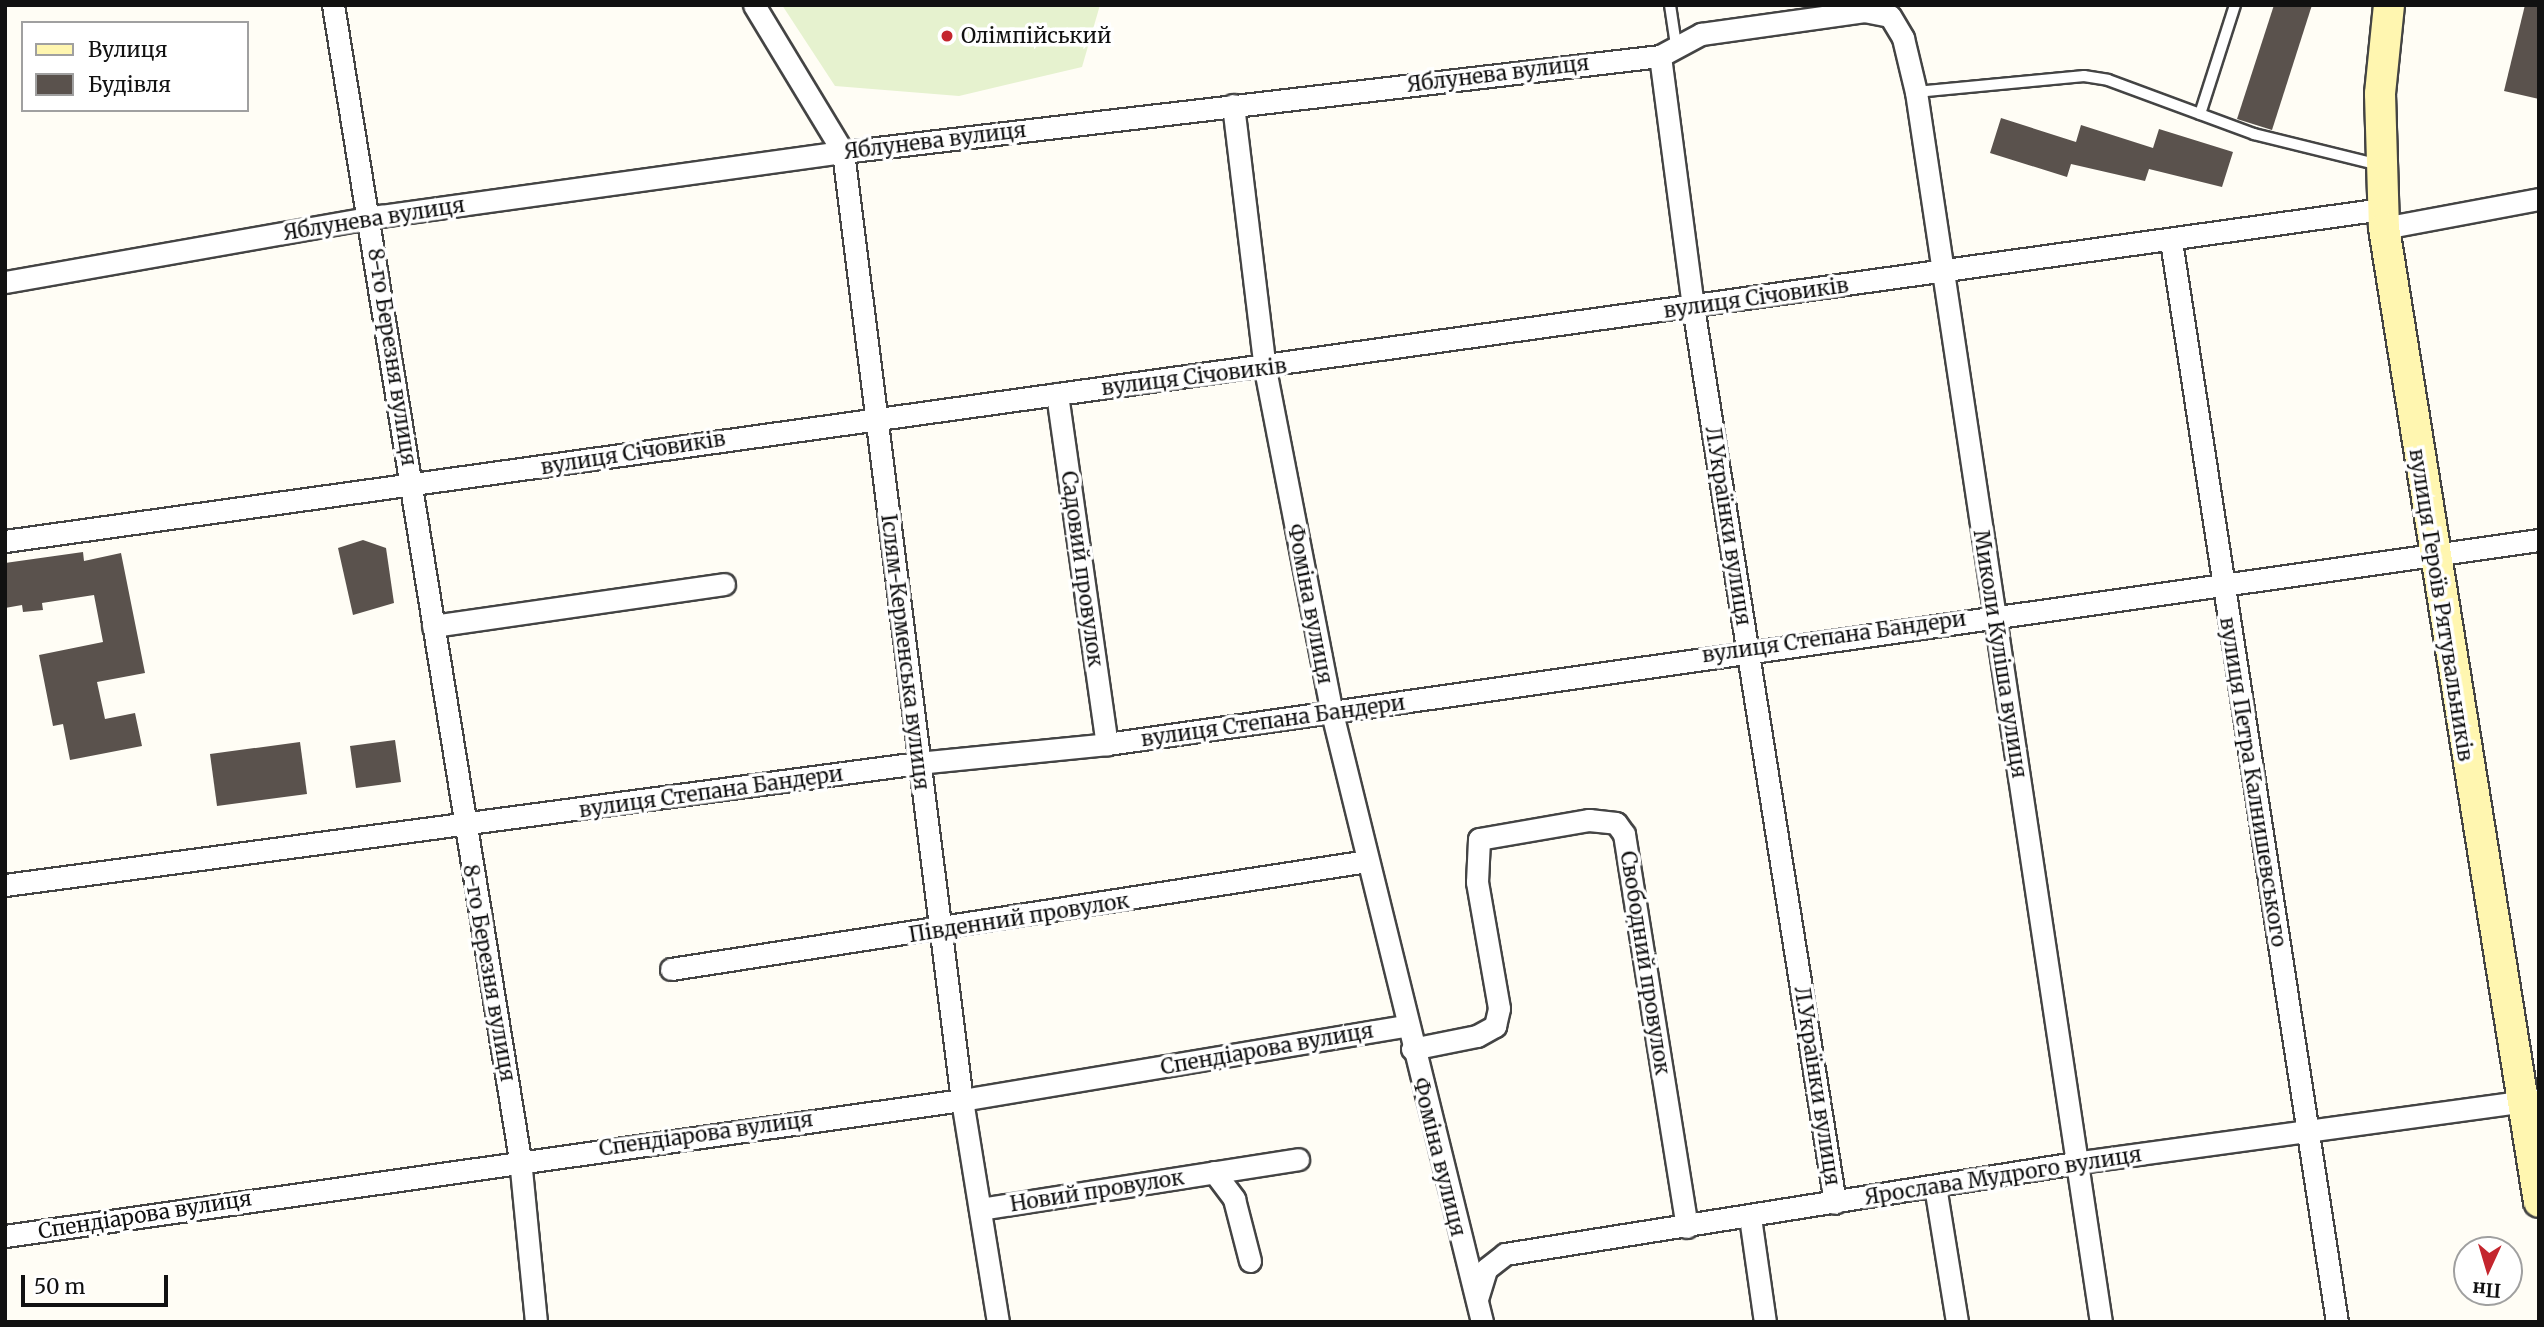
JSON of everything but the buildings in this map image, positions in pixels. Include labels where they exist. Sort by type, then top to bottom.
[{"type":"street","name":"8-го Березня вулиця","points":[[333,5],[370,218],[464,826],[520,1159],[536,1322]]},
{"type":"street","name":"Іслям-Керменська вулиця","points":[[754,5],[844,152],[918,764],[962,1100],[998,1322]]},
{"type":"street","name":"вулиця Героїв Рятувальників","points":[[2389,5],[2380,94],[2383,218],[2432,554],[2530,1101],[2539,1202]]},
{"type":"street","name":"Яблунева вулиця","points":[[5,282],[370,218],[844,152],[1668,50],[1701,34],[1864,11]]},
{"type":"street","name":"Миколи Куліша вулиця","points":[[1864,11],[1890,16],[1903,38],[1916,92],[1994,615],[2081,1162],[2101,1322]]},
{"type":"street","name":"Л.Українки вулиця","points":[[1668,50],[1693,307],[1835,1203]]},
{"type":"street","name":"Фоміна вулиця","points":[[1233,105],[1265,369],[1332,713],[1406,1026],[1477,1301]]},
{"type":"street","name":"вулиця Січовиків","points":[[5,541],[412,487],[876,417],[1265,369],[2171,241],[2539,199]]},
{"type":"street","name":"вулиця Петра Калнишевського","points":[[2171,241],[2337,1322]]},
{"type":"street","name":"Садовий провулок","points":[[1057,394],[1107,744]]},
{"type":"street","name":"вулиця Степана Бандери","points":[[5,885],[918,764],[1107,744],[1332,713],[1747,649],[2539,540]]},
{"type":"street","points":[[433,626],[724,584]]},
{"type":"street","name":"Свободний провулок","points":[[1412,1049],[1477,1036],[1495,1026],[1499,1008],[1477,881],[1479,839],[1589,820],[1616,823],[1624,834],[1688,1227]]},
{"type":"street","name":"Південний провулок","points":[[671,969],[940,931],[1367,861]]},
{"type":"street","name":"Спендіарова вулиця","points":[[5,1236],[520,1159],[962,1100],[1406,1026]]},
{"type":"street","name":"Ярослава Мудрого вулиця","points":[[1477,1301],[1486,1269],[1505,1254],[1688,1227],[2081,1162],[2530,1101]]},
{"type":"street","name":"Новий провулок","points":[[980,1209],[1298,1159]]},
{"type":"street","name":"Новий провулок","points":[[1214,1172],[1234,1199],[1250,1261]]},
{"type":"street","points":[[1935,1186],[1957,1322]]},
{"type":"street","points":[[1750,1217],[1765,1322]]},
{"type":"street","points":[[1477,1301],[1482,1322]]},
{"type":"lane","points":[[1668,50],[1670,5]]},
{"type":"lane","points":[[2200,114],[2235,5]]},
{"type":"lane","points":[[1916,92],[2084,76],[2200,114],[2382,166]]},
{"type":"green space","name":"Олімпійський","points":[[782,5],[1100,5],[1082,67],[959,96],[835,86]]},
{"type":"place","name":"Олімпійський","points":[[947,36]]}]
